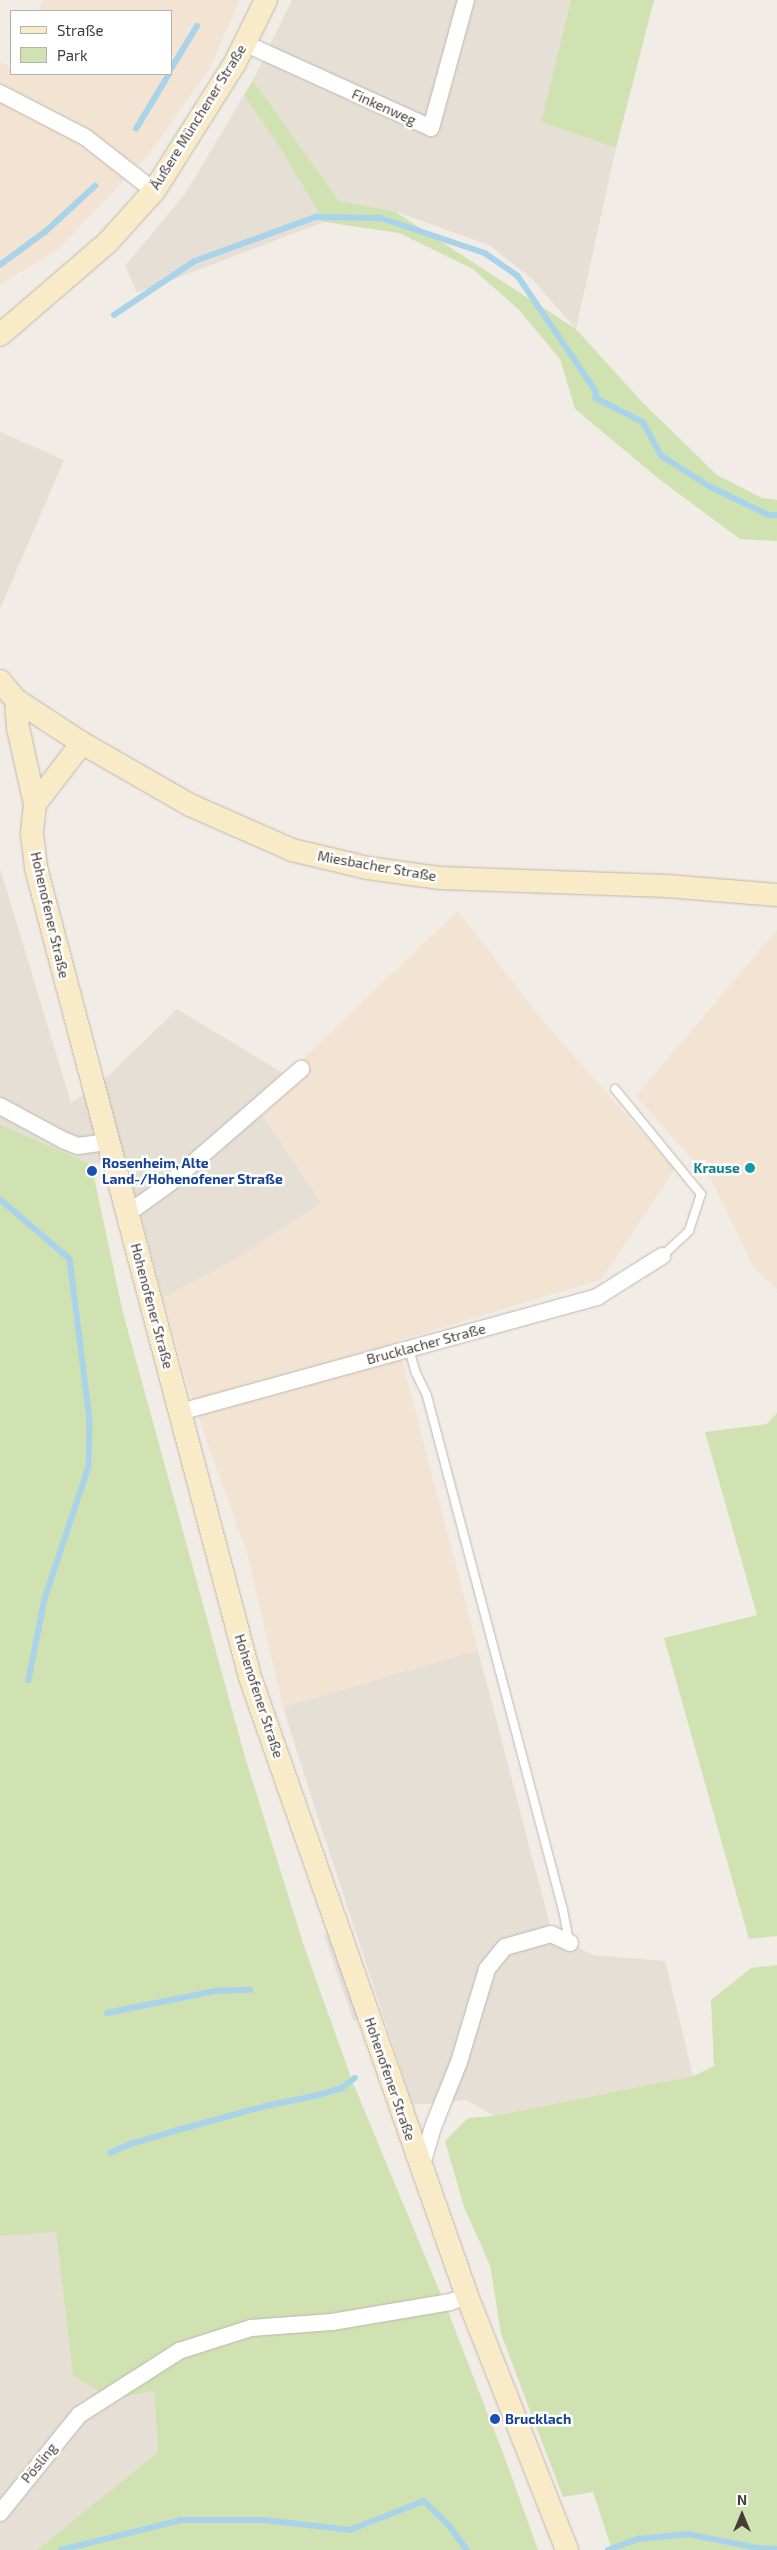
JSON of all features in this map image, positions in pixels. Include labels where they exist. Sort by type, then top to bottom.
[{"type":"main road","name":"Äußere Münchener Straße","points":[[3,330],[108,242],[154,190],[235,63],[266,0]]},
{"type":"main road","name":"Miesbacher Straße","points":[[0,681],[16,700],[82,743],[190,805],[292,850],[368,868],[440,878],[667,886],[777,896]]},
{"type":"main road","points":[[16,700],[18,728],[36,804]]},
{"type":"main road","name":"Hohenofener Straße","points":[[82,743],[36,804],[32,834],[36,868],[250,1677],[467,2296],[567,2550]]},
{"type":"street","name":"Finkenweg","points":[[244,43],[431,128],[466,0]]},
{"type":"street","points":[[0,93],[85,137],[154,190]]},
{"type":"street","points":[[127,1214],[170,1183],[301,1069]]},
{"type":"street","points":[[0,1106],[63,1140],[78,1146],[108,1142]]},
{"type":"street","name":"Brucklacher Straße","points":[[180,1412],[597,1297],[662,1256]]},
{"type":"street","name":"Hohenofener Straße","points":[[421,2168],[433,2127],[460,2062],[487,1969],[505,1947],[551,1934],[570,1943]]},
{"type":"street","name":"Pösling","points":[[0,2513],[79,2414],[179,2351],[251,2328],[332,2322],[450,2302],[467,2296]]},
{"type":"lane","points":[[615,1089],[701,1194],[690,1231],[662,1256]]},
{"type":"lane","points":[[409,1349],[416,1373],[427,1396],[563,1910],[570,1943]]},
{"type":"shaded area","points":[[42,0],[240,0],[209,70],[148,155],[56,251],[0,284],[0,63],[10,66],[10,75],[172,75],[172,10],[39,10]]},
{"type":"shaded area","points":[[292,0],[571,0],[541,122],[616,148],[576,329],[531,278],[489,245],[394,211],[339,201],[253,80]]},
{"type":"shaded area","points":[[244,95],[282,151],[324,222],[137,293],[125,266],[185,194]]},
{"type":"shaded area","points":[[0,432],[64,460],[0,609]]},
{"type":"shaded area","points":[[0,868],[71,1103],[101,1083],[177,1009],[286,1075],[253,1101],[322,1203],[234,1260],[163,1298],[127,1166],[88,1163],[0,1124]]},
{"type":"shaded area","points":[[458,911],[546,1025],[675,1169],[601,1280],[397,1341],[478,1650],[283,1707],[247,1553],[191,1397],[163,1298],[234,1260],[321,1203],[253,1101],[286,1075]]},
{"type":"shaded area","points":[[777,930],[777,1289],[753,1266],[712,1181],[636,1096]]},
{"type":"shaded area","points":[[478,1650],[552,1933],[592,1955],[665,1961],[693,2076],[494,2116],[466,2100],[413,2105],[283,1707]]},
{"type":"shaded area","points":[[338,1930],[368,2016],[353,2021],[324,1935]]},
{"type":"shaded area","points":[[56,2231],[73,2376],[112,2399],[154,2391],[158,2452],[37,2550],[0,2550],[0,2236]]},
{"type":"green space","points":[[571,0],[654,0],[616,148],[541,122]]},
{"type":"green space","points":[[253,80],[339,201],[394,211],[576,329],[642,402],[717,475],[762,498],[777,500],[777,541],[740,539],[659,479],[575,409],[560,359],[519,310],[473,269],[399,233],[324,222],[282,151],[244,95]]},
{"type":"green space","points":[[0,1124],[88,1163],[94,1177],[123,1313],[245,1757],[304,1946],[353,2083],[449,2314],[538,2550],[37,2550],[158,2452],[154,2391],[112,2399],[73,2376],[56,2232],[0,2236]]},
{"type":"green space","points":[[777,1413],[777,1936],[749,1939],[664,1638],[757,1615],[705,1432],[767,1424]]},
{"type":"green space","points":[[777,1965],[777,2550],[612,2550],[593,2492],[563,2497],[501,2334],[490,2265],[464,2207],[445,2141],[468,2118],[494,2116],[693,2076],[714,2066],[711,2000],[751,1968]]},
{"type":"waterway","points":[[172,67],[197,26]]},
{"type":"waterway","points":[[136,129],[168,75]]},
{"type":"waterway","points":[[0,265],[45,232],[95,186]]},
{"type":"waterway","points":[[114,315],[195,261],[316,217],[381,218],[485,253],[518,276],[596,391],[596,398],[643,422],[662,456],[711,487],[769,515],[777,515]]},
{"type":"waterway","points":[[0,1199],[70,1259],[90,1420],[89,1467],[45,1599],[29,1680]]},
{"type":"waterway","points":[[107,2013],[215,1991],[250,1990]]},
{"type":"waterway","points":[[110,2153],[128,2145],[178,2130],[342,2088],[355,2078]]},
{"type":"waterway","points":[[61,2550],[181,2520],[264,2520],[350,2530],[424,2501],[449,2525],[467,2550]]},
{"type":"waterway","points":[[608,2550],[639,2539],[688,2534],[758,2548],[777,2549]]},
{"type":"place","name":"Krause","points":[[750,1168]]},
{"type":"place","name":"Rosenheim, Alte Land-/Hohenofener Straße","points":[[92,1171]]},
{"type":"place","name":"Brucklach","points":[[495,2419]]}]
